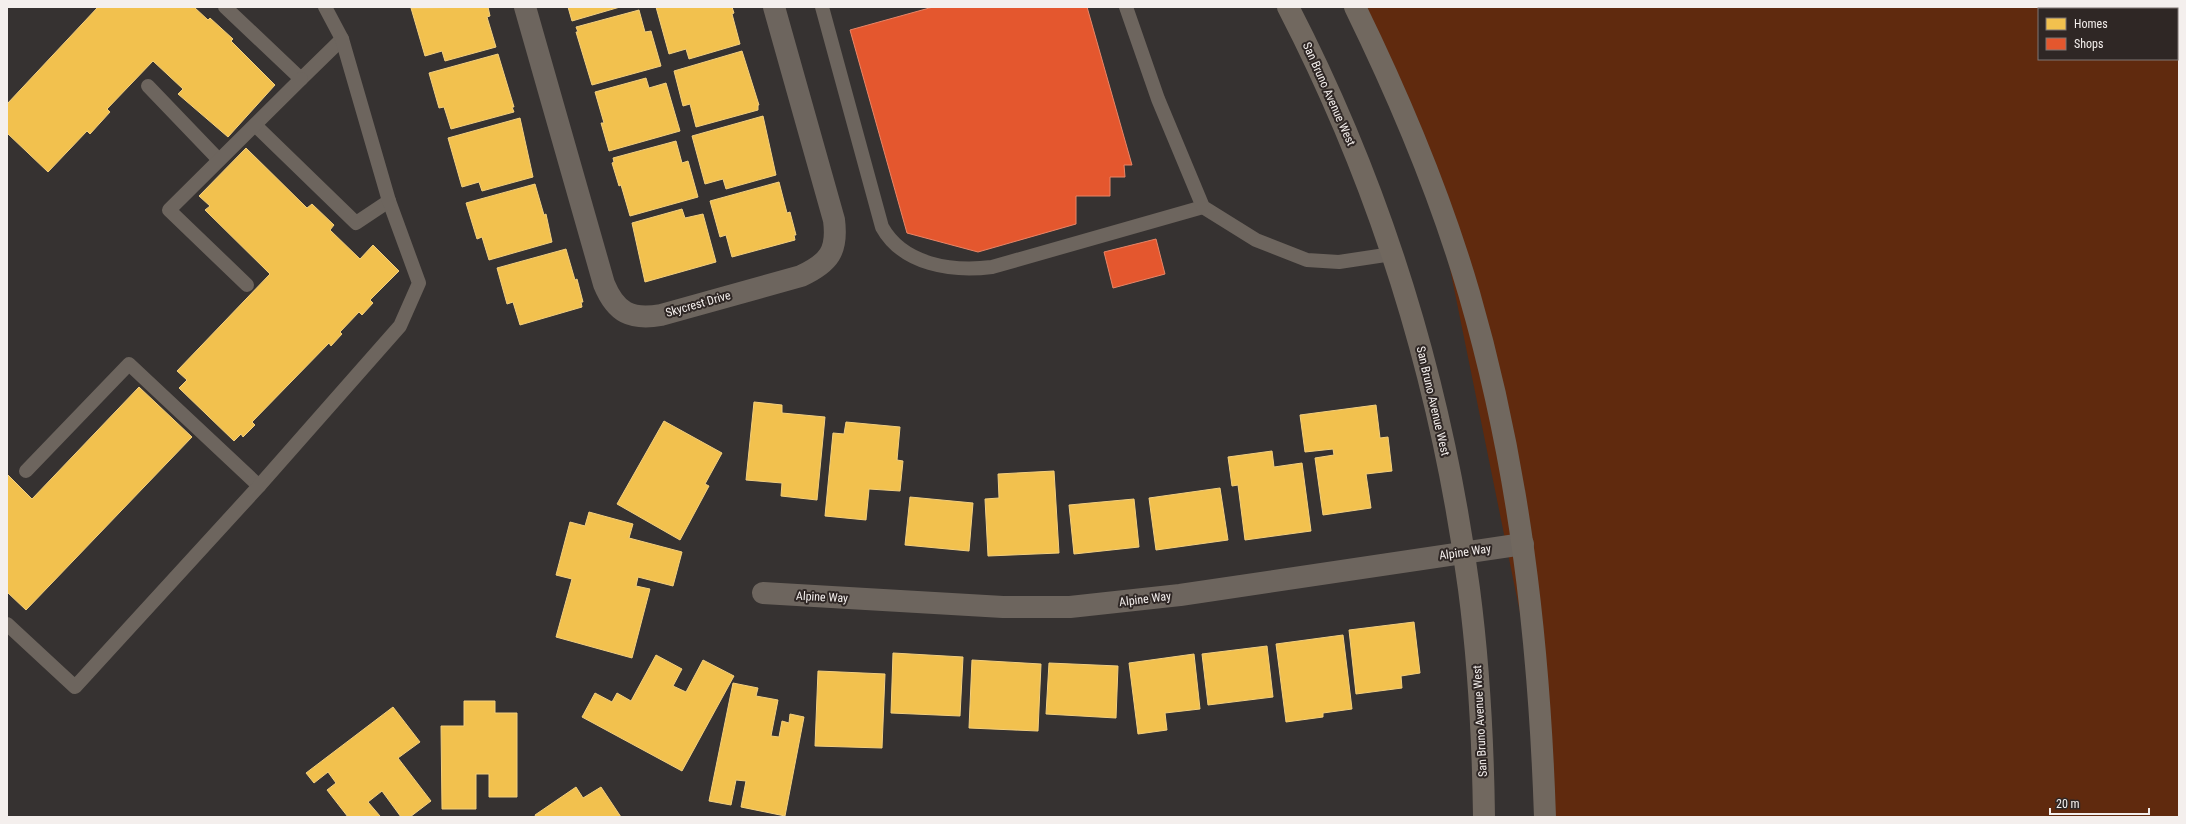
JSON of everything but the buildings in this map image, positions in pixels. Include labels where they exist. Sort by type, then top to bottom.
[{"type":"main road","name":"San Bruno Avenue West","points":[[1288,7],[1311,53],[1353,147],[1392,254],[1428,376],[1444,446],[1464,552],[1480,695],[1484,817]]},
{"type":"main road","points":[[1355,7],[1391,83],[1421,156],[1446,224],[1468,292],[1496,397],[1523,544],[1539,688],[1545,817]]},
{"type":"street","name":"Skycrest Drive","points":[[525,7],[609,297],[618,308],[632,316],[646,317],[661,315],[801,276],[822,264],[830,255],[835,243],[834,220],[774,7]]},
{"type":"street","name":"Alpine Way","points":[[763,593],[1003,607],[1070,607],[1180,595],[1523,544]]},
{"type":"lane","points":[[225,7],[301,79]]},
{"type":"lane","points":[[7,624],[75,687],[260,486],[400,326],[419,283],[389,201],[342,39],[325,7]]},
{"type":"lane","points":[[822,7],[882,227],[889,238],[907,254],[946,267],[962,269],[992,267],[1203,208]]},
{"type":"lane","points":[[1126,7],[1158,99],[1203,208],[1256,240],[1290,255],[1307,260],[1346,262],[1392,254]]},
{"type":"lane","points":[[247,286],[169,210],[342,39]]},
{"type":"lane","points":[[148,86],[219,160]]},
{"type":"lane","points":[[255,125],[356,223],[389,201]]},
{"type":"lane","points":[[26,471],[129,364],[260,486]]},
{"type":"shaded area","points":[[1346,7],[2179,7],[2179,817],[1545,817],[1541,716],[1434,190]]}]
